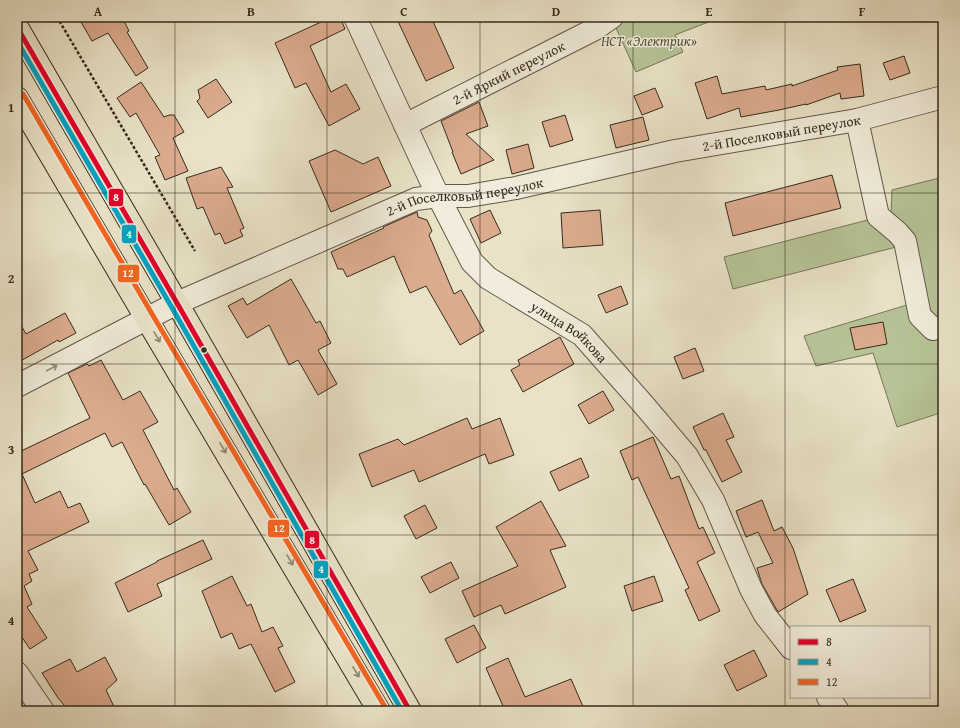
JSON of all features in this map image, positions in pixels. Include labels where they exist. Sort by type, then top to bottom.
[{"type":"main road","points":[[17,27],[177,303],[410,711]]},
{"type":"main road","points":[[17,98],[379,711]]},
{"type":"street","name":"улица Войкова","points":[[355,17],[438,196],[472,262],[488,278],[582,335],[687,456],[713,500],[751,589],[765,614],[790,647]]},
{"type":"street","name":"2-й Яркий переулок","points":[[405,125],[595,29],[612,17]]},
{"type":"street","name":"2-й Поселковый переулок","points":[[17,386],[177,303],[416,199],[438,196],[468,196],[502,190],[675,151],[857,120],[943,97]]},
{"type":"street","points":[[857,120],[878,216],[905,241],[920,316],[933,329],[943,327]]},
{"type":"street","points":[[17,673],[43,711]]},
{"type":"street","points":[[829,698],[838,711]]},
{"type":"path","points":[[57,17],[195,252]]},
{"type":"green space","name":"НСТ «Электрик»","points":[[611,17],[721,17],[675,35],[683,52],[636,72]]},
{"type":"green space","points":[[943,177],[943,412],[897,427],[873,353],[816,366],[804,336],[917,302],[900,246],[733,289],[724,257],[891,214],[892,190]]},
{"type":"building","points":[[90,17],[122,17],[129,31],[127,32],[148,68],[136,76],[108,33],[92,41],[81,22]]},
{"type":"building","points":[[319,17],[340,17],[345,29],[310,46],[331,92],[346,84],[360,109],[329,126],[306,83],[295,88],[275,43],[321,22]]},
{"type":"building","points":[[396,17],[431,17],[454,68],[426,81]]},
{"type":"building","points":[[904,56],[910,73],[890,80],[883,63]]},
{"type":"building","points":[[860,64],[864,96],[841,99],[840,93],[806,105],[741,117],[739,108],[707,119],[695,83],[717,76],[722,94],[765,86],[766,90],[792,84],[792,86],[838,70],[837,67]]},
{"type":"building","points":[[216,79],[232,102],[208,118],[197,101],[200,98],[198,90]]},
{"type":"building","points":[[141,82],[164,117],[174,115],[184,132],[173,138],[188,171],[165,180],[155,157],[160,155],[136,113],[130,117],[117,98]]},
{"type":"building","points":[[655,88],[663,107],[642,115],[634,96]]},
{"type":"building","points":[[479,102],[488,126],[466,134],[494,160],[461,174],[441,121]]},
{"type":"building","points":[[565,115],[573,140],[550,147],[542,122]]},
{"type":"building","points":[[643,117],[649,140],[616,148],[610,125]]},
{"type":"building","points":[[528,144],[534,168],[512,174],[506,150]]},
{"type":"building","points":[[335,150],[363,164],[378,157],[391,186],[331,212],[309,161]]},
{"type":"building","points":[[221,167],[233,187],[227,188],[244,228],[240,230],[243,236],[225,244],[220,233],[215,235],[203,207],[197,209],[186,178]]},
{"type":"building","points":[[832,175],[841,208],[733,236],[725,203]]},
{"type":"building","points":[[490,210],[501,233],[481,243],[470,219]]},
{"type":"building","points":[[600,210],[603,245],[563,248],[561,213]]},
{"type":"building","points":[[417,212],[418,217],[427,220],[432,231],[429,235],[454,294],[461,290],[484,331],[460,345],[426,286],[410,293],[394,256],[347,277],[343,269],[338,269],[331,252]]},
{"type":"building","points":[[291,279],[316,323],[320,321],[331,343],[318,350],[337,384],[318,395],[298,360],[289,365],[269,325],[247,338],[228,306],[243,298],[247,305]]},
{"type":"building","points":[[621,286],[628,304],[606,313],[598,295]]},
{"type":"building","points":[[65,313],[76,333],[59,342],[58,340],[17,363],[17,318],[26,334]]},
{"type":"building","points":[[883,322],[887,344],[855,350],[850,328]]},
{"type":"building","points":[[560,337],[574,364],[523,392],[511,370],[520,365],[518,360]]},
{"type":"building","points":[[695,348],[704,371],[683,379],[674,357]]},
{"type":"building","points":[[101,360],[123,400],[140,391],[158,422],[143,430],[174,490],[177,488],[191,512],[169,525],[145,484],[144,485],[122,442],[112,447],[105,433],[22,474],[35,503],[60,491],[68,508],[80,503],[89,522],[28,551],[38,570],[29,574],[32,581],[24,586],[32,604],[27,607],[47,638],[30,649],[17,630],[17,453],[90,418],[68,373],[87,364],[89,366]]},
{"type":"building","points":[[603,391],[614,410],[589,424],[578,405]]},
{"type":"building","points":[[723,413],[734,437],[726,440],[742,472],[722,482],[693,427]]},
{"type":"building","points":[[467,418],[472,429],[500,418],[514,455],[489,464],[485,454],[419,482],[414,470],[372,487],[359,454],[398,439],[404,445]]},
{"type":"building","points":[[653,437],[671,479],[679,476],[699,529],[703,527],[715,553],[697,562],[720,611],[699,621],[685,590],[689,588],[638,477],[632,480],[620,451]]},
{"type":"building","points":[[581,458],[589,477],[559,491],[550,472]]},
{"type":"building","points":[[762,500],[774,531],[782,527],[793,548],[808,594],[778,612],[762,584],[757,568],[773,563],[758,532],[746,537],[736,511]]},
{"type":"building","points":[[541,501],[566,546],[550,550],[566,587],[505,614],[501,605],[474,617],[462,591],[518,566],[496,527]]},
{"type":"building","points":[[425,505],[437,528],[416,539],[404,516]]},
{"type":"building","points":[[203,540],[212,559],[157,584],[162,596],[128,612],[115,583],[157,561]]},
{"type":"building","points":[[451,562],[459,578],[430,593],[421,577]]},
{"type":"building","points":[[232,576],[247,606],[251,604],[262,632],[273,627],[283,646],[278,648],[295,682],[275,692],[251,644],[239,649],[232,633],[221,638],[202,591]]},
{"type":"building","points":[[654,576],[663,601],[632,611],[624,586]]},
{"type":"building","points":[[853,579],[866,611],[840,622],[826,590]]},
{"type":"building","points":[[474,625],[486,648],[457,663],[445,639]]},
{"type":"building","points":[[754,650],[767,676],[737,691],[724,665]]},
{"type":"building","points":[[105,657],[117,680],[106,690],[116,711],[69,711],[58,698],[42,673],[70,659],[77,672]]},
{"type":"building","points":[[508,658],[525,697],[571,679],[585,711],[493,711],[503,706],[486,668]]},
{"type":"transit line","name":"8","points":[[17,27],[177,303],[410,711]]},
{"type":"transit line","name":"4","points":[[17,41],[171,306],[402,711]]},
{"type":"transit line","name":"12","points":[[23,94],[385,707]]}]
